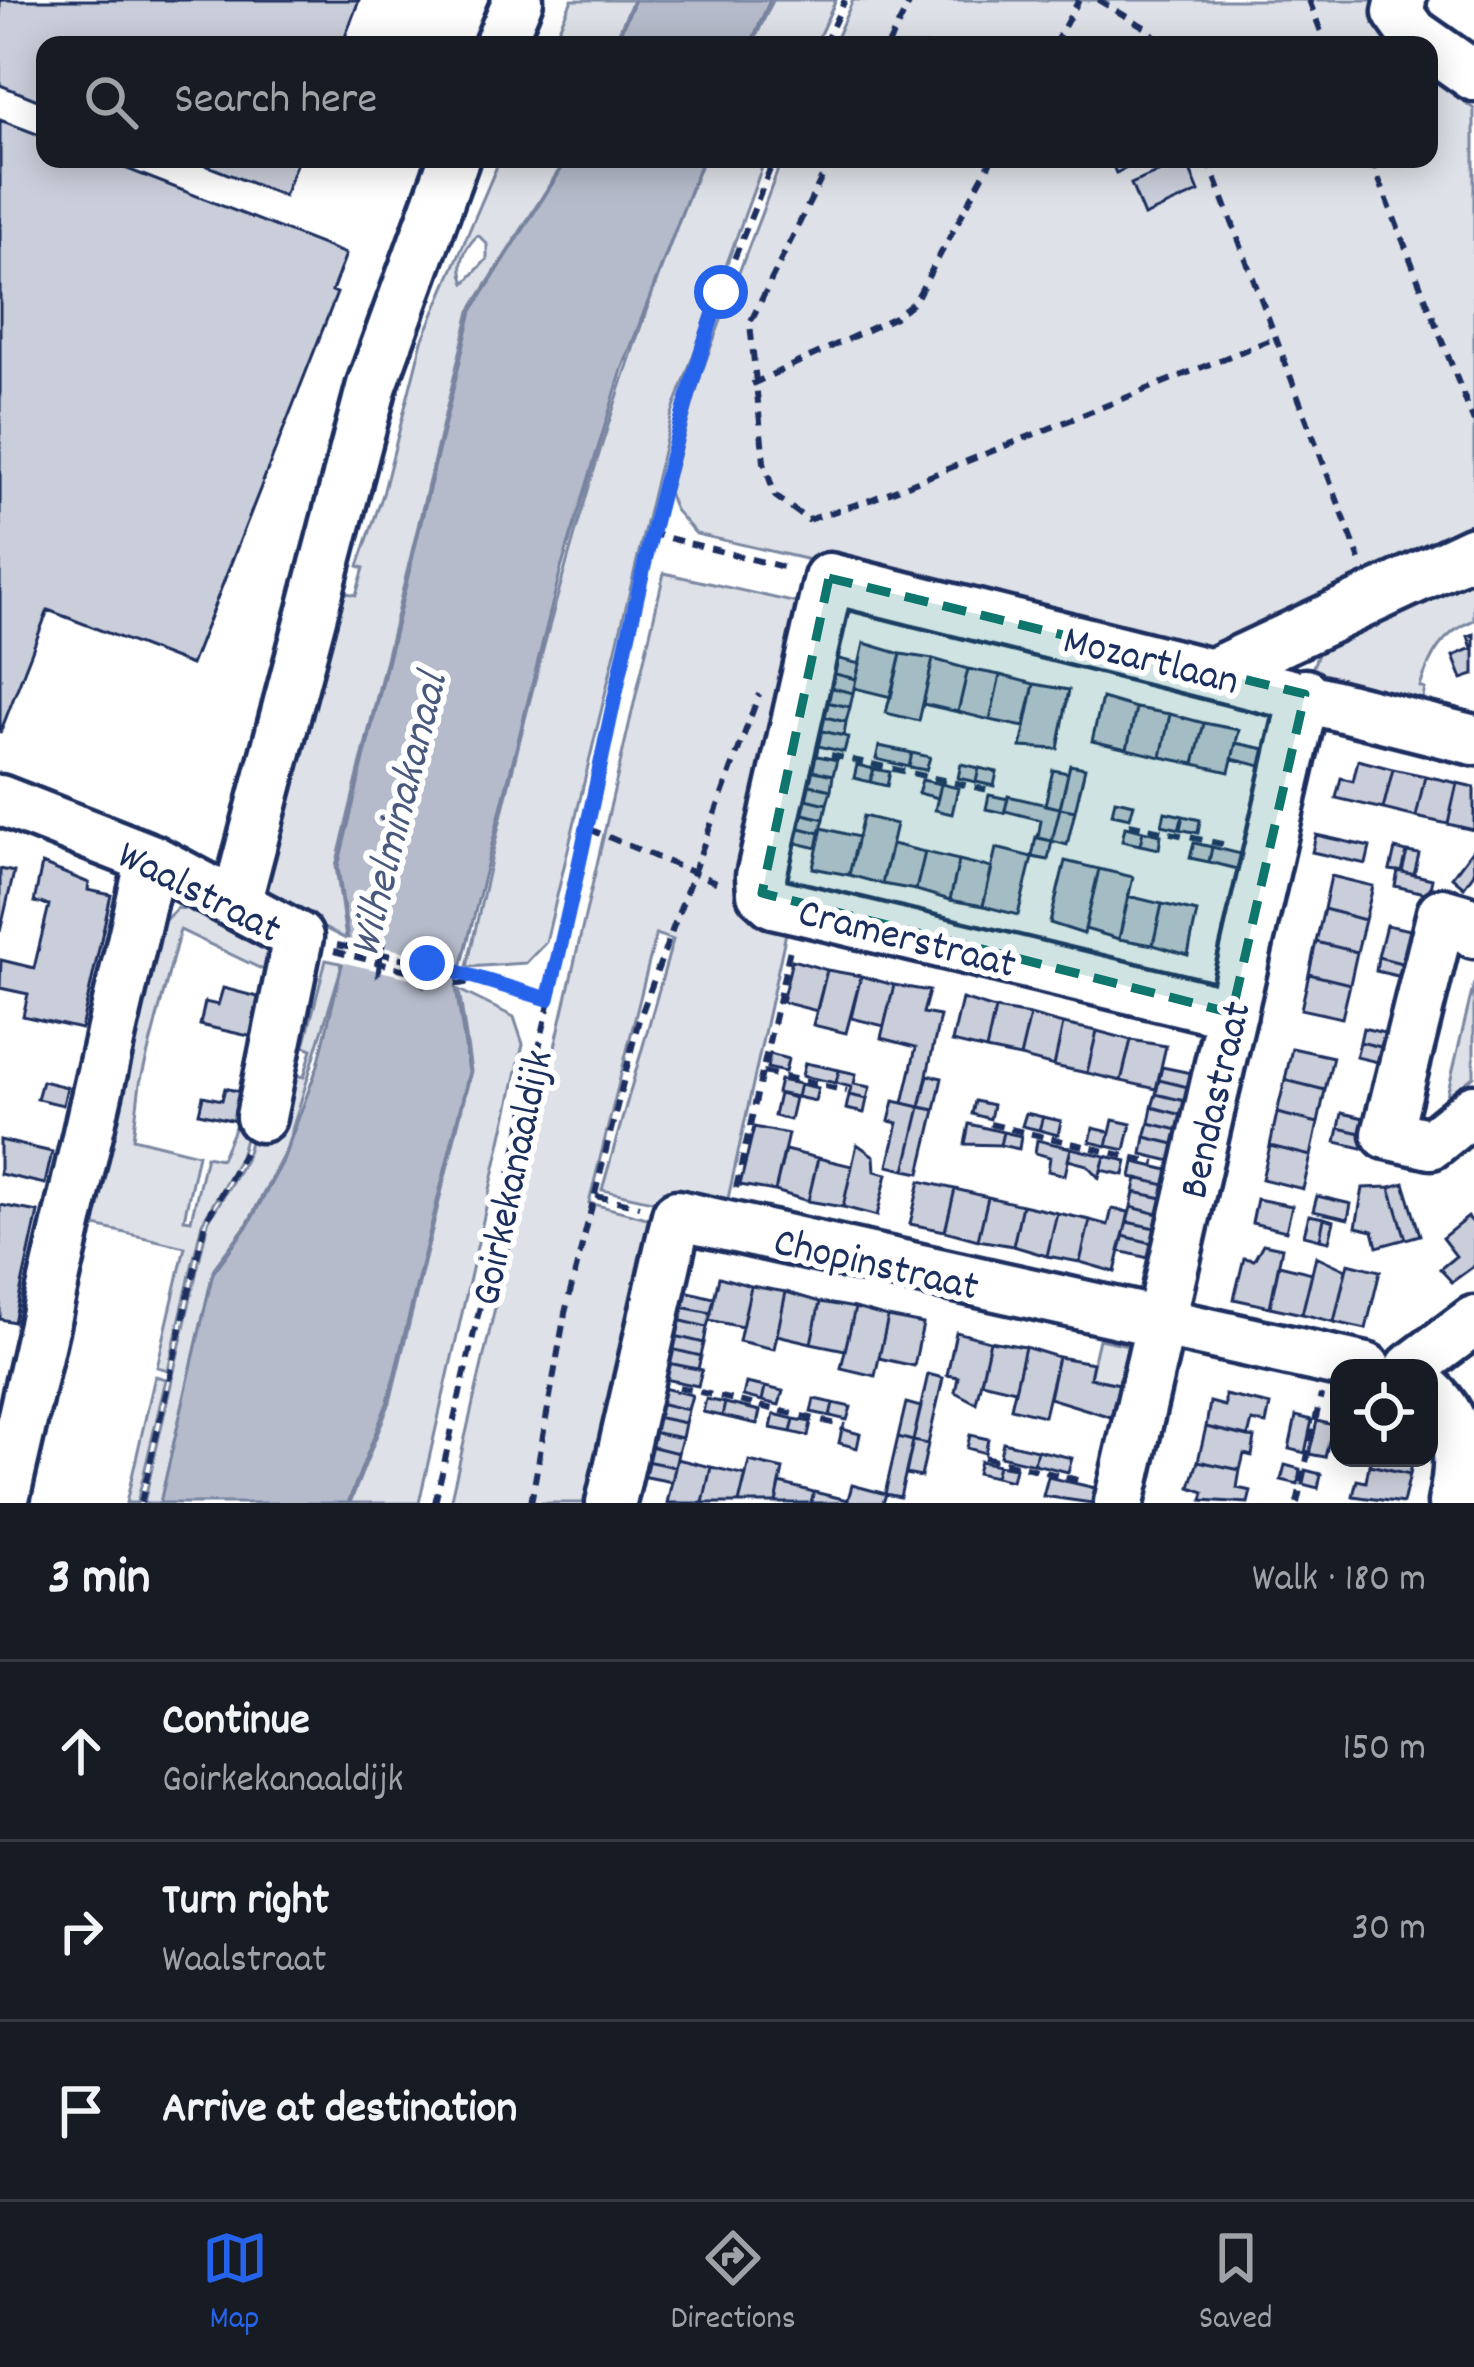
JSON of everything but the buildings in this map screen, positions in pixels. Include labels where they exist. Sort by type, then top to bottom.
[{"type":"street","points":[[503,36],[518,0]]},
{"type":"street","points":[[1401,0],[1404,24],[1420,36]]},
{"type":"street","points":[[1438,49],[1474,76]]},
{"type":"street","points":[[237,900],[372,386],[451,168]]},
{"type":"street","points":[[1215,672],[1373,594],[1474,551]]},
{"type":"street","name":"Mozartlaan","points":[[829,578],[1474,740]]},
{"type":"street","name":"Cramerstraat","points":[[829,578],[761,876],[780,901],[1232,1013]]},
{"type":"street","name":"Bendastraat","points":[[1120,1497],[1305,694]]},
{"type":"street","name":"Waalstraat","points":[[0,800],[151,859],[237,900],[298,937],[261,1118]]},
{"type":"street","points":[[3,1503],[151,859]]},
{"type":"street","points":[[1474,933],[1462,919],[1442,913],[1388,1134],[1431,1144],[1474,1108]]},
{"type":"street","name":"Chopinstraat","points":[[610,1503],[677,1215],[1330,1360]]},
{"type":"street","points":[[1423,1359],[1474,1321]]},
{"type":"street","points":[[1438,1400],[1457,1434],[1460,1466],[1454,1503]]},
{"type":"path","points":[[828,36],[845,0]]},
{"type":"path","points":[[893,36],[911,0]]},
{"type":"path","points":[[1059,36],[1079,0]]},
{"type":"path","points":[[1098,0],[1150,36]]},
{"type":"path","points":[[1309,0],[1323,36]]},
{"type":"path","name":"Goirkekanaaldijk","points":[[435,1503],[590,830],[650,533],[686,394],[771,168]]},
{"type":"path","points":[[826,168],[750,323],[756,427],[775,496],[794,514],[818,519],[1275,338]]},
{"type":"path","points":[[752,384],[896,317],[914,302],[987,168]]},
{"type":"path","points":[[1211,168],[1373,594]]},
{"type":"path","points":[[1375,168],[1474,422]]},
{"type":"path","points":[[650,533],[829,578]]},
{"type":"path","points":[[531,1503],[565,1313],[638,1023],[766,678]]},
{"type":"path","points":[[791,746],[992,791]]},
{"type":"path","points":[[1129,824],[1268,855]]},
{"type":"path","points":[[590,830],[690,874],[780,901],[762,1072],[727,1226]]},
{"type":"path","points":[[345,944],[461,970],[476,981]]},
{"type":"path","points":[[342,957],[548,999]]},
{"type":"path","points":[[762,1072],[848,1091]]},
{"type":"path","points":[[141,1503],[205,1223],[261,1118]]},
{"type":"path","points":[[990,1124],[1195,1172]]},
{"type":"path","points":[[639,1378],[845,1426]]},
{"type":"path","points":[[1297,1503],[1330,1411]]},
{"type":"path","points":[[984,1457],[1120,1497]]},
{"type":"highlighted area","points":[[829,578],[1305,694],[1232,1013],[762,893]]},
{"type":"shaded area","points":[[572,0],[633,0],[617,36],[555,36]]},
{"type":"shaded area","points":[[773,0],[836,0],[819,36],[756,36]]},
{"type":"shaded area","points":[[853,0],[1385,0],[1395,36],[837,36]]},
{"type":"shaded area","points":[[1438,81],[1474,109],[1474,548],[1255,662],[696,534],[675,510],[668,492],[701,373],[779,168],[1438,168]]},
{"type":"shaded area","points":[[496,168],[560,168],[470,311],[336,866],[346,939],[271,901],[265,893],[334,590],[356,595],[364,568],[358,566],[383,494],[422,341]],"holes":[[[478,235],[487,244],[487,259],[465,283],[462,263]]]},
{"type":"shaded area","points":[[700,168],[762,168],[672,414],[546,942],[526,963],[467,967],[568,558],[665,258]]},
{"type":"shaded area","points":[[664,573],[810,606],[740,907],[787,928],[724,1217],[602,1190],[673,940],[656,934],[589,1203],[670,1224],[605,1503],[450,1503]]},
{"type":"shaded area","points":[[1474,581],[1474,620],[1445,639],[1433,656],[1420,687],[1425,689],[1422,701],[1310,674],[1320,649]]},
{"type":"shaded area","points":[[177,908],[197,910],[285,954],[274,975],[180,930],[140,1083],[133,1138],[198,1154],[184,1219],[191,1220],[206,1156],[221,1159],[237,1122],[249,1124],[240,1157],[202,1223],[168,1370],[157,1367],[185,1247],[91,1225],[159,926]]},
{"type":"shaded area","points":[[326,960],[340,963],[341,969],[286,1150],[248,1223],[214,1268],[160,1503],[144,1503],[208,1222],[245,1160],[252,1134],[295,1075],[304,1077],[312,1049],[304,1046]]},
{"type":"shaded area","points":[[1474,983],[1474,1076],[1446,1099]]},
{"type":"shaded area","points":[[459,990],[514,1017],[523,1044],[419,1503],[350,1503],[390,1402],[471,1071]]},
{"type":"shaded area","points":[[1099,1339],[1128,1345],[1119,1384],[1090,1378]]},
{"type":"shaded area","points":[[155,1376],[166,1379],[137,1503],[126,1503]]},
{"type":"water","points":[[635,0],[770,0],[754,36],[619,36]]},
{"type":"water","name":"Wilhelminakanaal","points":[[562,168],[699,168],[622,370],[561,569],[456,988],[469,1072],[388,1401],[348,1503],[160,1503],[213,1273],[249,1224],[282,1163],[318,1065],[348,940],[338,867],[472,311]]},
{"type":"pier","points":[[346,939],[429,957],[423,981],[341,962]]},
{"type":"route","points":[[427,963],[548,999],[590,830],[662,482],[721,292]]}]
